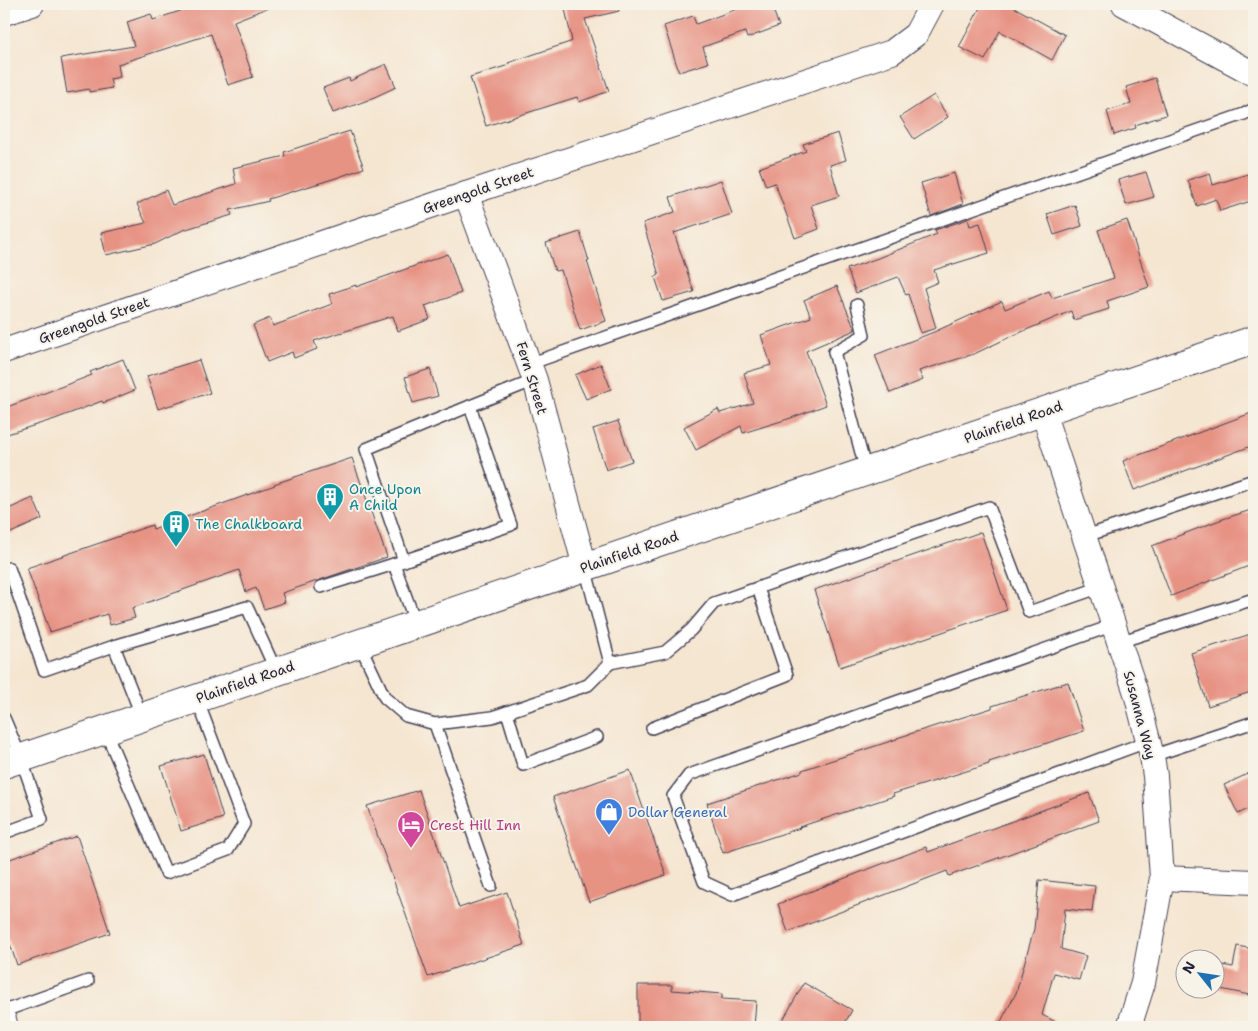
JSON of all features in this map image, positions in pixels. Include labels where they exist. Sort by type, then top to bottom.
[{"type":"main road","name":"Plainfield Road","points":[[12,761],[1254,340]]},
{"type":"street","points":[[4,13],[32,4]]},
{"type":"street","name":"Greengold Street","points":[[4,351],[892,52],[916,34],[932,4]]},
{"type":"street","points":[[1124,4],[1254,74]]},
{"type":"street","name":"Fern Street","points":[[466,194],[532,372],[584,567]]},
{"type":"street","name":"Susanna Way","points":[[1043,412],[1136,693],[1151,748],[1155,776],[1162,878],[1143,984],[1129,1027]]},
{"type":"street","points":[[1162,878],[1254,882]]},
{"type":"street","points":[[4,1020],[6,1027]]},
{"type":"lane","points":[[416,624],[366,450],[470,406],[532,372],[1254,109]]},
{"type":"lane","points":[[857,305],[864,335],[834,352],[866,472]]},
{"type":"lane","points":[[321,587],[511,525],[470,406]]},
{"type":"lane","points":[[1083,537],[1254,480]]},
{"type":"lane","points":[[359,643],[385,698],[406,716],[435,724],[492,717],[588,685],[610,663],[665,652],[691,630],[714,604],[989,507],[1029,612],[1101,587]]},
{"type":"lane","points":[[584,567],[610,663]]},
{"type":"lane","points":[[9,568],[44,670],[114,646],[247,607],[276,672]]},
{"type":"lane","points":[[652,728],[787,675],[758,588]]},
{"type":"lane","points":[[1254,599],[1116,634],[689,774],[674,796],[704,882],[732,895],[1151,748],[1254,722]]},
{"type":"lane","points":[[114,646],[142,717]]},
{"type":"lane","points":[[105,730],[166,873],[228,850],[244,824],[197,698]]},
{"type":"lane","points":[[507,712],[523,765],[597,737]]},
{"type":"lane","points":[[4,718],[12,761],[42,819],[4,833]]},
{"type":"lane","points":[[435,724],[492,886]]},
{"type":"lane","points":[[4,1011],[88,980]]},
{"type":"building","points":[[201,4],[275,4],[234,21],[253,77],[228,85],[211,34],[118,64],[120,77],[110,79],[112,88],[89,92],[89,89],[67,93],[61,58],[134,46],[127,22],[151,14],[153,20]]},
{"type":"building","points":[[564,4],[618,4],[619,11],[585,19],[609,91],[579,102],[577,97],[486,126],[470,77],[509,65],[508,63],[572,41]]},
{"type":"building","points":[[751,4],[771,4],[779,26],[747,38],[745,32],[703,47],[708,63],[679,72],[664,26],[693,16],[696,24]]},
{"type":"building","points":[[982,4],[1008,4],[1065,35],[1052,60],[1000,31],[985,60],[959,47]]},
{"type":"building","points":[[386,64],[396,87],[333,113],[323,88],[349,78],[350,81]]},
{"type":"building","points":[[1155,78],[1166,115],[1135,125],[1136,128],[1114,135],[1107,111],[1131,104],[1126,87]]},
{"type":"building","points":[[934,95],[948,117],[914,139],[900,117]]},
{"type":"building","points":[[350,131],[364,168],[268,199],[269,201],[230,210],[232,215],[183,230],[155,244],[106,255],[101,233],[146,223],[137,204],[166,190],[172,205],[236,184],[233,168],[285,156],[284,152]]},
{"type":"building","points":[[838,133],[846,160],[830,165],[839,196],[811,205],[819,229],[795,238],[775,183],[766,186],[759,168],[806,151],[803,144]]},
{"type":"building","points":[[1146,172],[1154,197],[1126,205],[1118,180]]},
{"type":"building","points":[[1254,172],[1254,200],[1220,211],[1216,199],[1197,206],[1188,180],[1210,173],[1213,185]]},
{"type":"building","points":[[954,173],[963,204],[931,216],[921,183]]},
{"type":"building","points":[[721,180],[732,214],[674,233],[694,292],[663,301],[655,277],[659,275],[643,223],[675,212],[670,197]]},
{"type":"building","points":[[1075,205],[1082,226],[1054,235],[1047,214]]},
{"type":"building","points":[[968,219],[970,226],[980,223],[989,253],[934,270],[938,282],[924,288],[936,328],[921,333],[908,294],[906,295],[898,277],[856,293],[847,269],[937,234],[935,230]]},
{"type":"building","points":[[1127,220],[1149,287],[1107,301],[1109,309],[1074,320],[1071,311],[974,354],[919,371],[923,380],[890,393],[875,355],[934,332],[1002,301],[1005,309],[1049,291],[1052,298],[1114,278],[1098,230]]},
{"type":"building","points":[[580,232],[606,321],[580,330],[561,270],[555,271],[546,243]]},
{"type":"building","points":[[448,254],[461,293],[425,306],[430,319],[398,331],[393,316],[314,341],[317,349],[294,358],[292,352],[267,362],[253,325],[270,318],[273,326],[332,304],[329,294],[356,285],[356,287]]},
{"type":"building","points":[[837,286],[855,330],[806,351],[826,405],[743,433],[741,426],[696,450],[684,427],[718,409],[720,413],[753,403],[744,373],[771,365],[761,335],[811,317],[804,300]]},
{"type":"building","points":[[123,359],[135,390],[103,403],[102,401],[55,419],[4,435],[4,408],[92,375],[90,372]]},
{"type":"building","points":[[199,360],[210,393],[158,409],[147,376]]},
{"type":"building","points":[[601,364],[611,389],[586,399],[575,375]]},
{"type":"building","points":[[430,369],[438,396],[413,403],[405,377]]},
{"type":"building","points":[[1254,412],[1254,445],[1134,490],[1123,461]]},
{"type":"building","points":[[618,421],[632,461],[606,470],[593,429]]},
{"type":"building","name":"The Chalkboard","points":[[352,458],[387,557],[282,593],[285,602],[264,609],[256,588],[246,592],[239,570],[132,608],[135,618],[110,625],[107,614],[50,632],[27,568],[152,525],[153,529],[274,484]]},
{"type":"building","points":[[33,498],[42,519],[4,536],[4,511]]},
{"type":"building","points":[[1254,509],[1254,564],[1171,596],[1152,546]]},
{"type":"building","points":[[981,532],[1007,610],[840,667],[814,590]]},
{"type":"building","points":[[1254,633],[1254,691],[1208,706],[1191,653]]},
{"type":"building","points":[[1068,682],[1084,731],[723,853],[707,803]]},
{"type":"building","points":[[204,754],[223,818],[181,831],[161,766]]},
{"type":"building","name":"Dollar General","points":[[630,770],[666,875],[589,902],[553,797]]},
{"type":"building","points":[[1254,771],[1254,806],[1238,814],[1224,785]]},
{"type":"building","name":"Crest Hill Inn","points":[[419,790],[459,908],[507,892],[524,945],[428,977],[367,806]]},
{"type":"building","points":[[1089,793],[1099,821],[949,876],[947,871],[788,932],[778,904],[926,847],[928,852]]},
{"type":"building","points":[[77,836],[110,933],[17,965],[4,926],[4,861]]},
{"type":"building","points":[[1039,880],[1095,886],[1092,912],[1065,909],[1061,949],[1086,956],[1079,980],[1054,973],[1042,1015],[1066,1027],[998,1027],[1016,993],[1034,929]]},
{"type":"building","points":[[1237,946],[1254,949],[1254,996],[1226,990],[1226,966],[1233,967]]},
{"type":"building","points":[[804,983],[852,1010],[843,1027],[779,1027]]},
{"type":"building","points":[[638,985],[672,985],[672,990],[722,994],[722,999],[756,1001],[754,1027],[638,1027]]},
{"type":"place","name":"Once Upon A Child","points":[[330,521]]},
{"type":"place","name":"The Chalkboard","points":[[176,548]]},
{"type":"place","name":"Dollar General","points":[[609,836]]},
{"type":"place","name":"Crest Hill Inn","points":[[411,849]]}]
